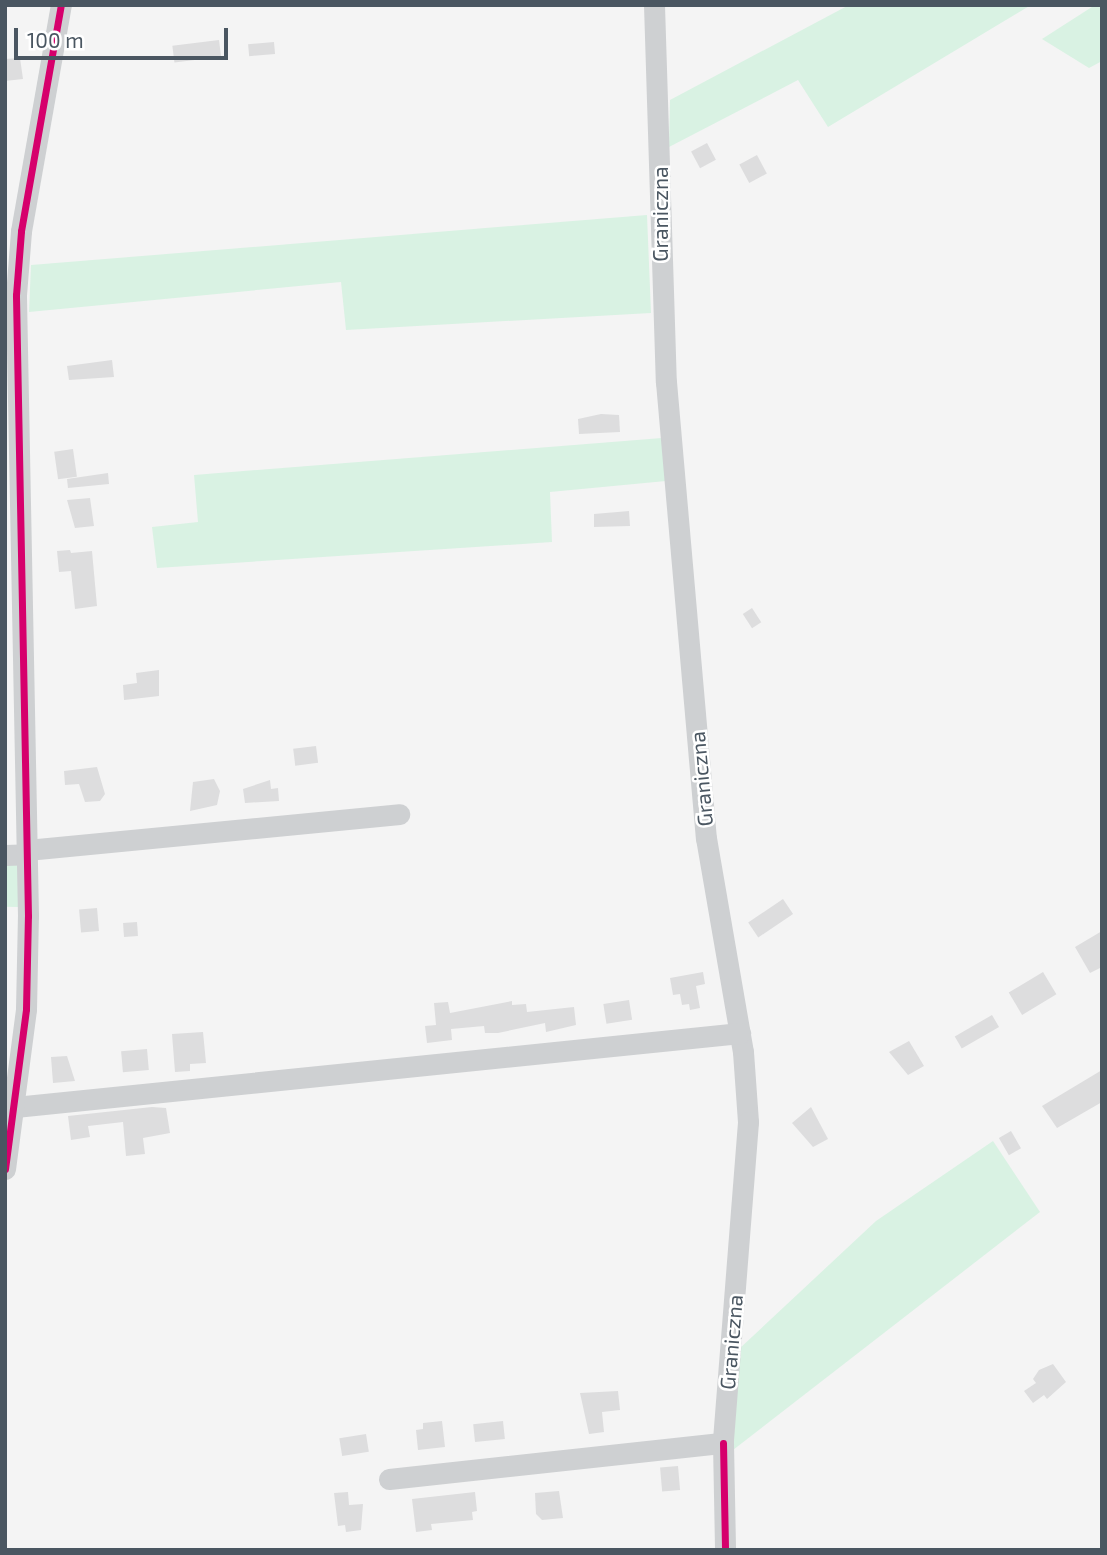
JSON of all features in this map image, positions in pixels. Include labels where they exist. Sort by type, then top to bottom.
[{"type":"street","points":[[5,1169],[15,1107],[16,1008],[28,852],[13,543],[16,295],[21,231],[61,5]]},
{"type":"street","name":"Graniczna","points":[[654,5],[666,382],[706,838],[740,1033],[748,1140],[723,1443],[725,1550]]},
{"type":"street","points":[[5,855],[399,814]]},
{"type":"street","points":[[15,1107],[740,1033]]},
{"type":"street","points":[[389,1479],[723,1443]]},
{"type":"green space","points":[[849,5],[1031,5],[828,127],[798,80],[669,147],[670,100]]},
{"type":"green space","points":[[1095,5],[1102,5],[1102,61],[1089,68],[1042,39]]},
{"type":"green space","points":[[647,215],[651,313],[346,330],[341,282],[29,312],[31,265]]},
{"type":"green space","points":[[662,438],[666,481],[550,492],[552,542],[157,568],[152,527],[198,522],[194,475]]},
{"type":"green space","points":[[5,860],[19,860],[18,907],[5,907]]},
{"type":"green space","points":[[993,1141],[1040,1212],[733,1450],[739,1349],[876,1221]]},
{"type":"building","points":[[219,40],[221,57],[174,63],[172,46]]},
{"type":"building","points":[[274,42],[275,54],[249,56],[248,44]]},
{"type":"building","points":[[20,58],[23,79],[5,81],[5,59]]},
{"type":"building","points":[[707,143],[716,160],[700,168],[691,151]]},
{"type":"building","points":[[757,155],[767,174],[749,183],[739,164]]},
{"type":"building","points":[[112,360],[114,377],[69,380],[67,366]]},
{"type":"building","points":[[601,414],[619,415],[620,432],[579,434],[578,419]]},
{"type":"building","points":[[73,449],[77,477],[58,479],[54,452]]},
{"type":"building","points":[[108,473],[109,484],[68,488],[67,479]]},
{"type":"building","points":[[90,498],[94,526],[75,528],[67,500]]},
{"type":"building","points":[[629,511],[630,526],[594,527],[594,514]]},
{"type":"building","points":[[70,550],[71,553],[92,551],[97,606],[75,609],[71,571],[59,572],[57,551]]},
{"type":"building","points":[[752,608],[761,622],[752,628],[743,614]]},
{"type":"building","points":[[159,670],[159,696],[124,700],[123,685],[137,683],[136,673]]},
{"type":"building","points":[[316,746],[318,763],[295,766],[293,749]]},
{"type":"building","points":[[97,767],[105,794],[100,801],[85,802],[79,784],[65,785],[64,771]]},
{"type":"building","points":[[214,779],[220,791],[217,805],[190,811],[193,782]]},
{"type":"building","points":[[270,780],[271,789],[278,788],[279,801],[245,803],[243,789]]},
{"type":"building","points":[[783,899],[793,914],[758,937],[748,922]]},
{"type":"building","points":[[97,908],[99,931],[81,932],[79,910]]},
{"type":"building","points":[[137,922],[138,936],[124,937],[123,923]]},
{"type":"building","points":[[1102,931],[1102,967],[1090,973],[1075,947]]},
{"type":"building","points":[[703,972],[705,984],[696,986],[700,1008],[690,1010],[689,1004],[682,1005],[680,994],[673,995],[670,978]]},
{"type":"building","points":[[1043,972],[1056,994],[1022,1015],[1009,993]]},
{"type":"building","points":[[629,1000],[632,1020],[606,1024],[603,1004]]},
{"type":"building","points":[[512,1001],[512,1005],[526,1004],[527,1012],[574,1007],[576,1025],[546,1032],[545,1023],[498,1033],[485,1033],[484,1026],[451,1029],[452,1040],[427,1043],[425,1026],[436,1025],[434,1003],[448,1002],[450,1013]]},
{"type":"building","points":[[992,1015],[999,1027],[962,1049],[955,1036]]},
{"type":"building","points":[[203,1032],[206,1063],[190,1064],[190,1071],[175,1072],[172,1034]]},
{"type":"building","points":[[909,1041],[924,1066],[908,1075],[889,1052]]},
{"type":"building","points":[[147,1049],[149,1070],[123,1072],[121,1051]]},
{"type":"building","points":[[67,1056],[75,1081],[53,1083],[51,1057]]},
{"type":"building","points":[[1102,1070],[1102,1102],[1057,1128],[1042,1106]]},
{"type":"building","points":[[152,1107],[166,1108],[170,1133],[143,1138],[145,1154],[126,1156],[123,1122],[88,1126],[90,1137],[71,1140],[68,1116]]},
{"type":"building","points":[[811,1107],[828,1139],[813,1147],[792,1123]]},
{"type":"building","points":[[1011,1131],[1021,1148],[1009,1155],[999,1138]]},
{"type":"building","points":[[1053,1364],[1066,1382],[1047,1399],[1044,1395],[1033,1403],[1024,1391],[1036,1383],[1033,1379],[1039,1370]]},
{"type":"building","points":[[618,1391],[620,1410],[602,1412],[604,1432],[589,1434],[580,1393]]},
{"type":"building","points":[[442,1421],[445,1447],[418,1450],[416,1430],[423,1429],[423,1423]]},
{"type":"building","points":[[503,1421],[505,1439],[475,1442],[473,1424]]},
{"type":"building","points":[[366,1434],[369,1452],[342,1456],[339,1438]]},
{"type":"building","points":[[678,1466],[680,1490],[662,1491],[660,1468]]},
{"type":"building","points":[[559,1491],[563,1518],[542,1520],[536,1514],[535,1493]]},
{"type":"building","points":[[348,1492],[349,1505],[363,1504],[361,1530],[346,1532],[345,1525],[338,1526],[334,1493]]},
{"type":"building","points":[[475,1492],[477,1511],[472,1512],[473,1520],[431,1524],[432,1530],[416,1532],[412,1499]]},
{"type":"cycle path","points":[[5,1169],[26,1009],[28,916],[16,295],[21,231],[61,5]]},
{"type":"cycle path","points":[[723,1443],[725,1550]]}]
